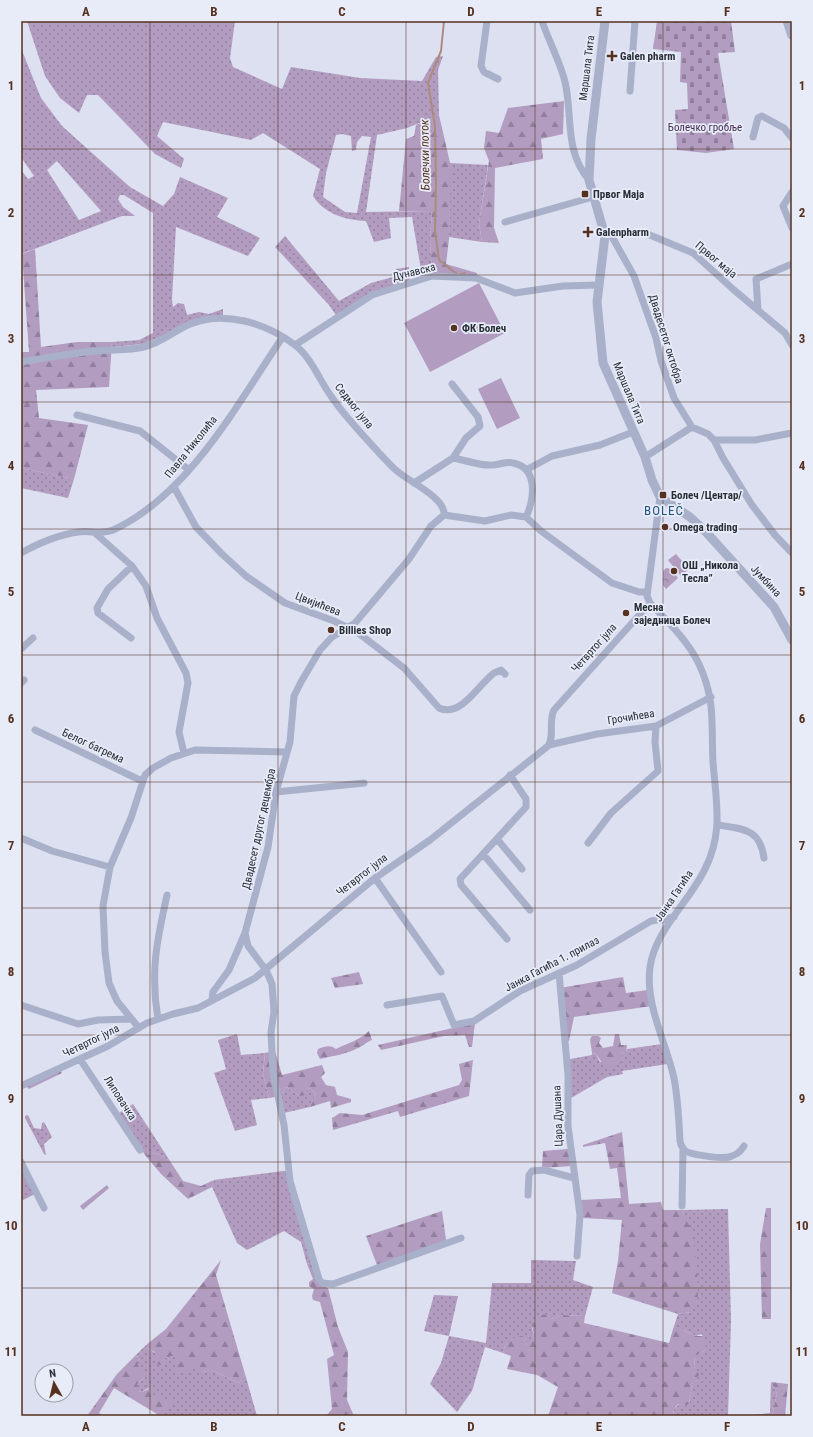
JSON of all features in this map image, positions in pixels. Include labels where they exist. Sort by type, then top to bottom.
[{"type":"street","points":[[487,21],[481,66],[484,72],[498,79]]},
{"type":"street","points":[[542,21],[565,80],[573,148],[580,166],[589,180]]},
{"type":"street","name":"Маршала Тита","points":[[605,21],[591,139],[589,180],[593,197],[608,235],[598,285],[597,311],[603,362],[633,432],[646,458],[656,490],[660,497],[647,592],[650,603]]},
{"type":"street","points":[[630,91],[634,21]]},
{"type":"street","points":[[786,21],[791,36]]},
{"type":"street","points":[[753,137],[758,118],[762,116],[784,128],[792,138]]},
{"type":"street","points":[[792,192],[783,206],[792,228]]},
{"type":"street","points":[[505,222],[593,197]]},
{"type":"street","name":"Првог маја","points":[[608,235],[633,232],[645,233],[687,250],[700,258],[785,333],[792,346]]},
{"type":"street","name":"Двадесетог октобра","points":[[608,235],[634,276],[656,338],[661,361],[674,398],[692,427]]},
{"type":"street","points":[[758,310],[756,279],[792,264]]},
{"type":"street","name":"Дунавска","points":[[295,345],[372,295],[437,275],[458,279],[476,278],[515,293],[563,286],[598,285]]},
{"type":"street","name":"Седмог јула","points":[[21,362],[76,353],[144,347],[161,340],[189,324],[222,318],[248,322],[265,328],[295,345],[308,361],[332,398],[358,430],[398,472],[440,502],[444,515]]},
{"type":"street","name":"Павла Николића","points":[[21,553],[56,537],[77,532],[105,533],[124,525],[155,503],[174,487],[189,470],[231,415],[282,338]]},
{"type":"street","points":[[414,483],[453,458],[462,442],[480,426],[478,417],[452,384]]},
{"type":"street","points":[[77,414],[140,431],[189,470]]},
{"type":"street","points":[[646,458],[692,427],[708,434],[714,440],[752,505],[775,535],[792,553]]},
{"type":"street","points":[[526,470],[552,456],[600,445],[633,432]]},
{"type":"street","points":[[714,440],[755,440],[792,434]]},
{"type":"street","points":[[453,458],[492,465],[514,463],[520,465],[526,470],[533,486],[533,495],[526,517]]},
{"type":"street","name":"Цвијићева","points":[[174,487],[196,527],[246,576],[285,603],[350,628],[381,649],[404,668],[439,708],[445,710],[459,708],[494,673],[501,670],[505,674]]},
{"type":"street","name":"Јумбина","points":[[660,497],[690,517],[705,531],[774,607],[792,640]]},
{"type":"street","points":[[444,515],[485,521],[511,515],[526,517],[542,531],[612,583],[639,592],[647,592]]},
{"type":"street","name":"Двадесет другог децембра","points":[[212,999],[213,992],[229,970],[245,933],[268,847],[276,792],[290,742],[294,696],[315,658],[327,643],[332,637],[350,628],[355,623],[408,559],[431,526],[444,515]]},
{"type":"street","points":[[95,533],[132,566],[146,586],[158,618],[188,676],[188,683],[179,725],[184,753]]},
{"type":"street","points":[[131,638],[98,613],[97,608],[108,589],[132,566]]},
{"type":"street","name":"Јанка Гагића","points":[[650,603],[693,653],[706,681],[711,697],[713,716],[713,761],[718,825],[714,847],[705,871],[686,902],[656,944],[650,966],[649,980],[655,1014],[674,1079],[680,1141],[683,1148],[681,1153],[682,1206]]},
{"type":"street","name":"Четвртог јула","points":[[21,1086],[108,1046],[158,1019],[198,1008],[212,999],[244,984],[266,970],[375,878],[430,840],[549,745],[554,710],[650,603]]},
{"type":"street","points":[[21,649],[33,638]]},
{"type":"street","name":"Грочићева","points":[[549,745],[597,734],[656,726],[711,697]]},
{"type":"street","points":[[588,843],[611,814],[658,771],[655,742],[656,726]]},
{"type":"street","name":"Белог багрема","points":[[35,730],[142,781]]},
{"type":"street","points":[[139,1028],[112,992],[107,971],[103,906],[110,867],[131,818],[142,781],[148,771],[184,753],[195,750],[286,752]]},
{"type":"street","points":[[507,939],[460,883],[460,880],[526,807],[526,799],[510,775]]},
{"type":"street","points":[[276,792],[364,783]]},
{"type":"street","points":[[718,825],[746,830],[753,834],[762,844],[764,858]]},
{"type":"street","points":[[21,838],[52,851],[110,867]]},
{"type":"street","points":[[497,839],[522,869]]},
{"type":"street","points":[[483,854],[530,910]]},
{"type":"street","points":[[375,878],[441,972]]},
{"type":"street","points":[[158,1019],[154,987],[154,958],[167,895]]},
{"type":"street","name":"Јанка Гагића 1. прилаз","points":[[388,1005],[442,996],[445,1000],[453,1023],[459,1025],[474,1021],[520,991],[591,957],[651,921],[674,917]]},
{"type":"street","points":[[245,933],[248,946],[270,977],[274,994],[274,1012],[271,1032],[273,1072],[284,1125],[290,1181],[319,1279],[322,1283],[333,1284],[461,1238]]},
{"type":"street","name":"Цара Душана","points":[[559,973],[568,1075],[568,1126],[580,1215],[577,1256]]},
{"type":"street","points":[[21,1004],[78,1024],[98,1020],[131,1019]]},
{"type":"street","name":"Липовачка","points":[[80,1059],[140,1150]]},
{"type":"street","points":[[683,1148],[687,1152],[711,1157],[728,1157],[740,1151],[744,1146]]},
{"type":"street","points":[[21,1162],[44,1208]]},
{"type":"street","points":[[528,1195],[529,1175],[532,1171],[544,1170],[574,1178]]},
{"type":"green space","points":[[27,21],[235,21],[230,58],[233,67],[282,89],[291,67],[360,78],[422,81],[436,57],[443,56],[438,70],[439,115],[407,128],[377,135],[366,212],[432,211],[430,239],[432,273],[422,276],[412,217],[389,218],[391,238],[374,242],[366,221],[351,219],[329,212],[313,196],[320,169],[263,133],[251,140],[163,122],[157,136],[184,159],[181,168],[155,154],[98,95],[87,95],[79,113],[60,98],[45,76]],"holes":[[[342,134],[351,136],[352,151],[356,150],[357,142],[362,136],[371,137],[357,213],[345,212],[323,197],[326,173],[336,135]]]},
{"type":"green space","name":"Болечко гробље","points":[[657,21],[731,21],[735,52],[718,53],[734,149],[706,153],[677,150],[675,110],[688,109],[687,83],[680,82],[681,52],[653,49]]},
{"type":"green space","points":[[21,48],[41,98],[62,126],[130,187],[163,206],[174,194],[180,177],[228,198],[217,217],[260,238],[248,256],[176,227],[172,299],[173,307],[178,303],[184,304],[187,315],[199,312],[209,314],[223,309],[223,315],[207,317],[143,344],[112,347],[112,342],[139,340],[153,333],[153,213],[124,195],[120,195],[118,199],[123,207],[135,216],[122,216],[21,254],[21,170],[28,179],[34,176],[21,157]],"holes":[[[57,161],[101,211],[79,220],[47,170]]]},
{"type":"green space","points":[[564,101],[563,134],[541,139],[543,159],[495,168],[494,228],[499,243],[482,242],[479,224],[489,161],[484,148],[486,131],[499,133],[508,108]]},
{"type":"green space","points":[[439,115],[451,167],[449,239],[446,264],[477,273],[476,277],[432,273],[430,239],[432,211],[399,211],[406,139],[414,136],[416,125]]},
{"type":"green space","points":[[450,163],[488,165],[479,224],[482,242],[449,237]]},
{"type":"green space","points":[[285,236],[339,301],[371,283],[393,277],[397,273],[396,269],[409,267],[410,280],[336,315],[329,305],[275,247]]},
{"type":"green space","points":[[35,249],[41,347],[77,342],[112,342],[109,387],[36,390],[39,418],[88,425],[74,479],[21,468],[21,352],[29,352],[22,254]]},
{"type":"green space","name":"ФК Болеч","points":[[479,283],[505,333],[430,372],[404,323]]},
{"type":"green space","points":[[501,378],[520,418],[497,429],[478,389]]},
{"type":"green space","points":[[21,468],[74,479],[68,498],[21,488]]},
{"type":"green space","points":[[676,554],[689,569],[681,576],[668,560]]},
{"type":"green space","points":[[666,568],[671,569],[678,578],[666,589],[663,585],[663,571]]},
{"type":"green space","points":[[359,972],[363,984],[335,988],[331,978]]},
{"type":"green space","points":[[623,977],[626,993],[648,990],[652,1006],[574,1017],[569,1041],[564,1041],[560,988]]},
{"type":"green space","points":[[475,1023],[472,1047],[469,1047],[465,1035],[444,1036],[381,1050],[378,1045]]},
{"type":"green space","points":[[369,1031],[372,1040],[354,1050],[340,1055],[320,1059],[317,1053],[318,1049],[330,1046],[336,1049],[358,1039]]},
{"type":"green space","points":[[237,1034],[241,1055],[265,1053],[263,1074],[269,1098],[251,1100],[257,1125],[235,1131],[214,1073],[226,1069],[218,1040]]},
{"type":"green space","points":[[615,1034],[619,1034],[621,1045],[627,1045],[626,1052],[623,1052],[622,1054],[625,1061],[612,1067],[605,1067],[596,1054],[592,1053],[590,1039],[592,1036],[598,1036],[601,1038],[599,1043],[603,1048],[613,1046]]},
{"type":"green space","points":[[662,1044],[667,1064],[622,1071],[623,1074],[607,1077],[566,1101],[565,1060],[592,1055],[592,1053],[596,1054],[600,1062],[622,1055],[627,1049]]},
{"type":"green space","points":[[275,1051],[282,1075],[322,1065],[325,1073],[321,1077],[326,1085],[335,1087],[337,1095],[351,1099],[351,1102],[331,1108],[330,1101],[310,1107],[316,1094],[310,1088],[307,1089],[305,1095],[300,1096],[286,1087],[281,1096],[269,1098],[263,1074],[265,1053]]},
{"type":"green space","points":[[473,1060],[469,1096],[400,1117],[398,1111],[333,1130],[332,1118],[340,1113],[362,1115],[459,1085],[462,1080],[459,1064]]},
{"type":"green space","points":[[60,1070],[62,1073],[29,1089],[26,1086]]},
{"type":"green space","points":[[286,1087],[300,1096],[310,1088],[316,1094],[310,1107],[284,1113],[281,1096]]},
{"type":"green space","points":[[133,1104],[170,1161],[157,1153],[145,1155],[119,1113]]},
{"type":"green space","points":[[28,1115],[34,1128],[41,1129],[42,1123],[44,1122],[52,1137],[44,1144],[46,1155],[44,1154],[25,1118],[25,1116]]},
{"type":"green space","points":[[622,1132],[629,1204],[661,1202],[663,1210],[683,1210],[684,1217],[692,1230],[697,1269],[698,1297],[691,1312],[678,1314],[612,1293],[618,1261],[622,1220],[582,1218],[580,1200],[621,1198],[617,1168],[610,1169],[605,1143],[583,1147],[583,1145]]},
{"type":"green space","points":[[568,1149],[571,1166],[542,1168],[543,1151]]},
{"type":"green space","points":[[157,1153],[170,1161],[183,1181],[201,1186],[214,1180],[212,1187],[188,1199],[161,1174],[145,1155]]},
{"type":"green space","points":[[21,1166],[35,1194],[21,1201]]},
{"type":"green space","points":[[291,1170],[292,1181],[312,1262],[307,1264],[301,1242],[284,1231],[247,1250],[237,1243],[212,1187],[214,1180]]},
{"type":"green space","points":[[107,1185],[109,1188],[83,1210],[80,1206]]},
{"type":"green space","points":[[766,1208],[771,1208],[771,1319],[762,1319],[760,1244]]},
{"type":"green space","points":[[728,1209],[731,1320],[728,1416],[673,1416],[674,1409],[679,1404],[686,1406],[689,1404],[692,1384],[697,1380],[694,1369],[695,1356],[706,1350],[702,1334],[696,1336],[680,1329],[673,1329],[678,1314],[691,1312],[683,1210]]},
{"type":"green space","points":[[442,1211],[446,1240],[377,1265],[366,1236]]},
{"type":"green space","points":[[221,1260],[216,1275],[245,1374],[239,1383],[211,1370],[203,1372],[192,1368],[187,1372],[178,1374],[175,1366],[177,1359],[173,1356],[165,1358],[161,1365],[155,1364],[155,1352],[148,1349],[146,1345],[166,1329]]},
{"type":"green space","points":[[531,1260],[576,1261],[573,1280],[593,1287],[585,1316],[563,1315],[552,1319],[544,1314],[539,1316],[532,1328],[534,1336],[532,1345],[527,1345],[525,1338],[505,1345],[503,1353],[485,1347],[472,1391],[457,1412],[430,1384],[441,1363],[449,1336],[486,1343],[492,1283],[531,1283]]},
{"type":"green space","points":[[312,1262],[321,1285],[328,1288],[338,1327],[348,1352],[347,1400],[354,1416],[326,1416],[332,1409],[327,1359],[334,1355],[320,1302],[313,1300],[312,1296],[314,1289],[309,1286],[309,1282],[313,1279],[307,1264]]},
{"type":"green space","points":[[434,1295],[458,1296],[449,1336],[424,1331]]},
{"type":"green space","points":[[544,1314],[552,1319],[563,1315],[585,1316],[584,1323],[669,1343],[673,1329],[680,1329],[696,1336],[705,1336],[706,1350],[695,1356],[694,1369],[699,1374],[697,1380],[692,1384],[689,1404],[686,1406],[678,1404],[674,1409],[673,1416],[548,1416],[558,1387],[537,1375],[507,1369],[511,1356],[503,1353],[507,1343],[514,1338],[522,1336],[525,1338],[527,1345],[531,1345],[534,1336],[532,1324],[539,1316]]},
{"type":"green space","points":[[146,1345],[148,1349],[165,1358],[173,1356],[203,1372],[211,1370],[239,1383],[245,1374],[257,1416],[161,1416],[157,1414],[165,1407],[171,1407],[164,1400],[153,1396],[148,1388],[142,1392],[137,1391],[137,1385],[145,1377],[137,1366],[139,1357],[135,1356]]},
{"type":"green space","points":[[135,1356],[139,1357],[138,1366],[145,1373],[145,1377],[137,1385],[138,1391],[142,1392],[153,1387],[153,1396],[161,1396],[164,1400],[172,1400],[174,1404],[157,1414],[114,1388],[99,1413],[103,1416],[87,1416],[117,1374]]},
{"type":"green space","points":[[771,1382],[777,1393],[772,1416],[744,1416],[770,1413]]},
{"type":"green space","points":[[771,1382],[788,1384],[785,1416],[772,1416],[777,1393]]},
{"type":"waterway","name":"Болечки поток","points":[[444,21],[441,51],[428,83],[435,126],[435,231],[439,260],[458,275],[465,273]]},
{"type":"place","name":"Galen pharm","points":[[612,56]]},
{"type":"place","name":"Првог Маја","points":[[585,194]]},
{"type":"place","name":"Galenpharm","points":[[588,232]]},
{"type":"place","name":"ФК Болеч","points":[[454,328]]},
{"type":"place","name":"Болеч /Центар/","points":[[663,495]]},
{"type":"place","name":"Omega trading","points":[[665,527]]},
{"type":"place","name":"ОШ „Никола Тесла”","points":[[674,571]]},
{"type":"place","name":"Месна заједница Болеч","points":[[626,613]]},
{"type":"place","name":"Billies Shop","points":[[331,630]]},
{"type":"district","name":"BOLEČ","points":[[664,510]]}]
